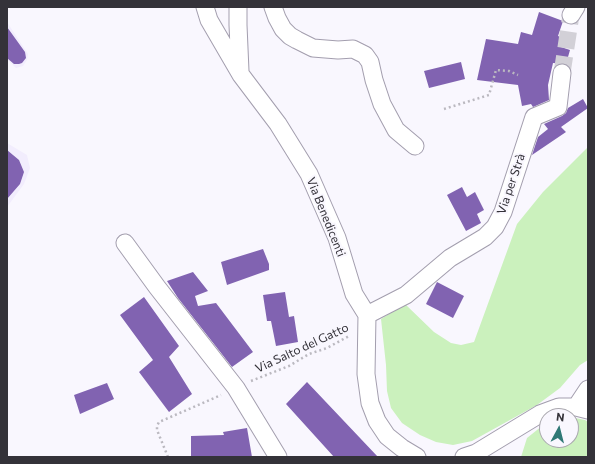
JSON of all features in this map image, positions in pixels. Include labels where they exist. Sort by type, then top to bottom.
[{"type":"street","name":"Via Benedicenti","points":[[205,7],[208,20],[241,75],[278,124],[309,174],[337,238],[354,294],[367,320]]},
{"type":"street","points":[[238,7],[241,75]]},
{"type":"street","points":[[273,7],[283,29],[297,40],[313,48],[332,50],[353,48],[365,55],[370,62],[382,104],[396,130],[415,146]]},
{"type":"street","name":"Via per Strà","points":[[367,320],[406,295],[450,258],[486,237],[495,227],[503,212],[534,118],[558,107],[562,73]]},
{"type":"street","points":[[125,243],[157,287],[236,388],[278,457]]},
{"type":"street","points":[[367,320],[366,374],[370,403],[377,421],[388,436],[416,457]]},
{"type":"street","points":[[464,457],[476,453],[540,414],[559,407],[582,408],[588,389]]},
{"type":"path","points":[[444,109],[489,95],[496,70],[509,71],[518,75]]},
{"type":"path","name":"Via Salto del Gatto","points":[[251,381],[289,366],[308,354],[327,348],[367,320]]},
{"type":"path","points":[[168,457],[157,430],[159,422],[213,398],[228,393]]},
{"type":"shaded area","points":[[7,22],[28,54],[27,60],[23,66],[16,68],[7,59]]},
{"type":"shaded area","points":[[7,143],[27,155],[30,168],[24,184],[7,207]]},
{"type":"green space","points":[[588,147],[588,360],[580,365],[560,388],[537,405],[472,441],[453,445],[436,442],[420,435],[402,423],[391,408],[387,391],[381,319],[405,304],[434,332],[451,343],[461,345],[474,342],[517,224],[543,192]]},
{"type":"green space","points":[[579,419],[585,420],[588,422],[588,457],[521,457],[527,438],[539,428],[539,448],[579,448]]},
{"type":"building","points":[[539,12],[563,21],[558,36],[563,38],[561,47],[570,50],[566,64],[553,63],[548,85],[549,100],[533,107],[531,104],[522,106],[518,85],[477,80],[486,39],[518,44],[521,32],[532,35]]},
{"type":"building","points":[[7,27],[25,52],[26,58],[22,63],[14,64],[7,58]]},
{"type":"building","points":[[461,62],[465,79],[429,88],[424,71]]},
{"type":"building","points":[[583,99],[588,108],[561,127],[566,132],[532,155],[538,137],[548,129],[544,124],[562,116],[566,113],[568,108]]},
{"type":"building","points":[[7,150],[19,160],[24,172],[20,184],[7,199]]},
{"type":"building","points":[[462,187],[467,197],[475,192],[484,210],[477,214],[481,223],[466,231],[447,195]]},
{"type":"building","points":[[263,249],[269,264],[269,270],[227,285],[221,262]]},
{"type":"building","points":[[193,272],[208,291],[195,296],[198,306],[216,303],[253,352],[232,367],[178,298],[167,281]]},
{"type":"building","points":[[437,282],[464,296],[453,318],[426,304]]},
{"type":"building","points":[[285,292],[289,317],[294,316],[298,342],[276,346],[271,321],[267,321],[263,295]]},
{"type":"building","points":[[144,297],[179,346],[169,357],[192,394],[169,412],[139,372],[153,360],[120,315]]},
{"type":"building","points":[[307,382],[378,457],[334,457],[286,404]]},
{"type":"building","points":[[107,383],[114,399],[80,414],[74,395]]},
{"type":"building","points":[[247,428],[252,457],[191,457],[191,436],[224,435],[223,432]]},
{"type":"tunnel","points":[[562,73],[571,15]]}]
